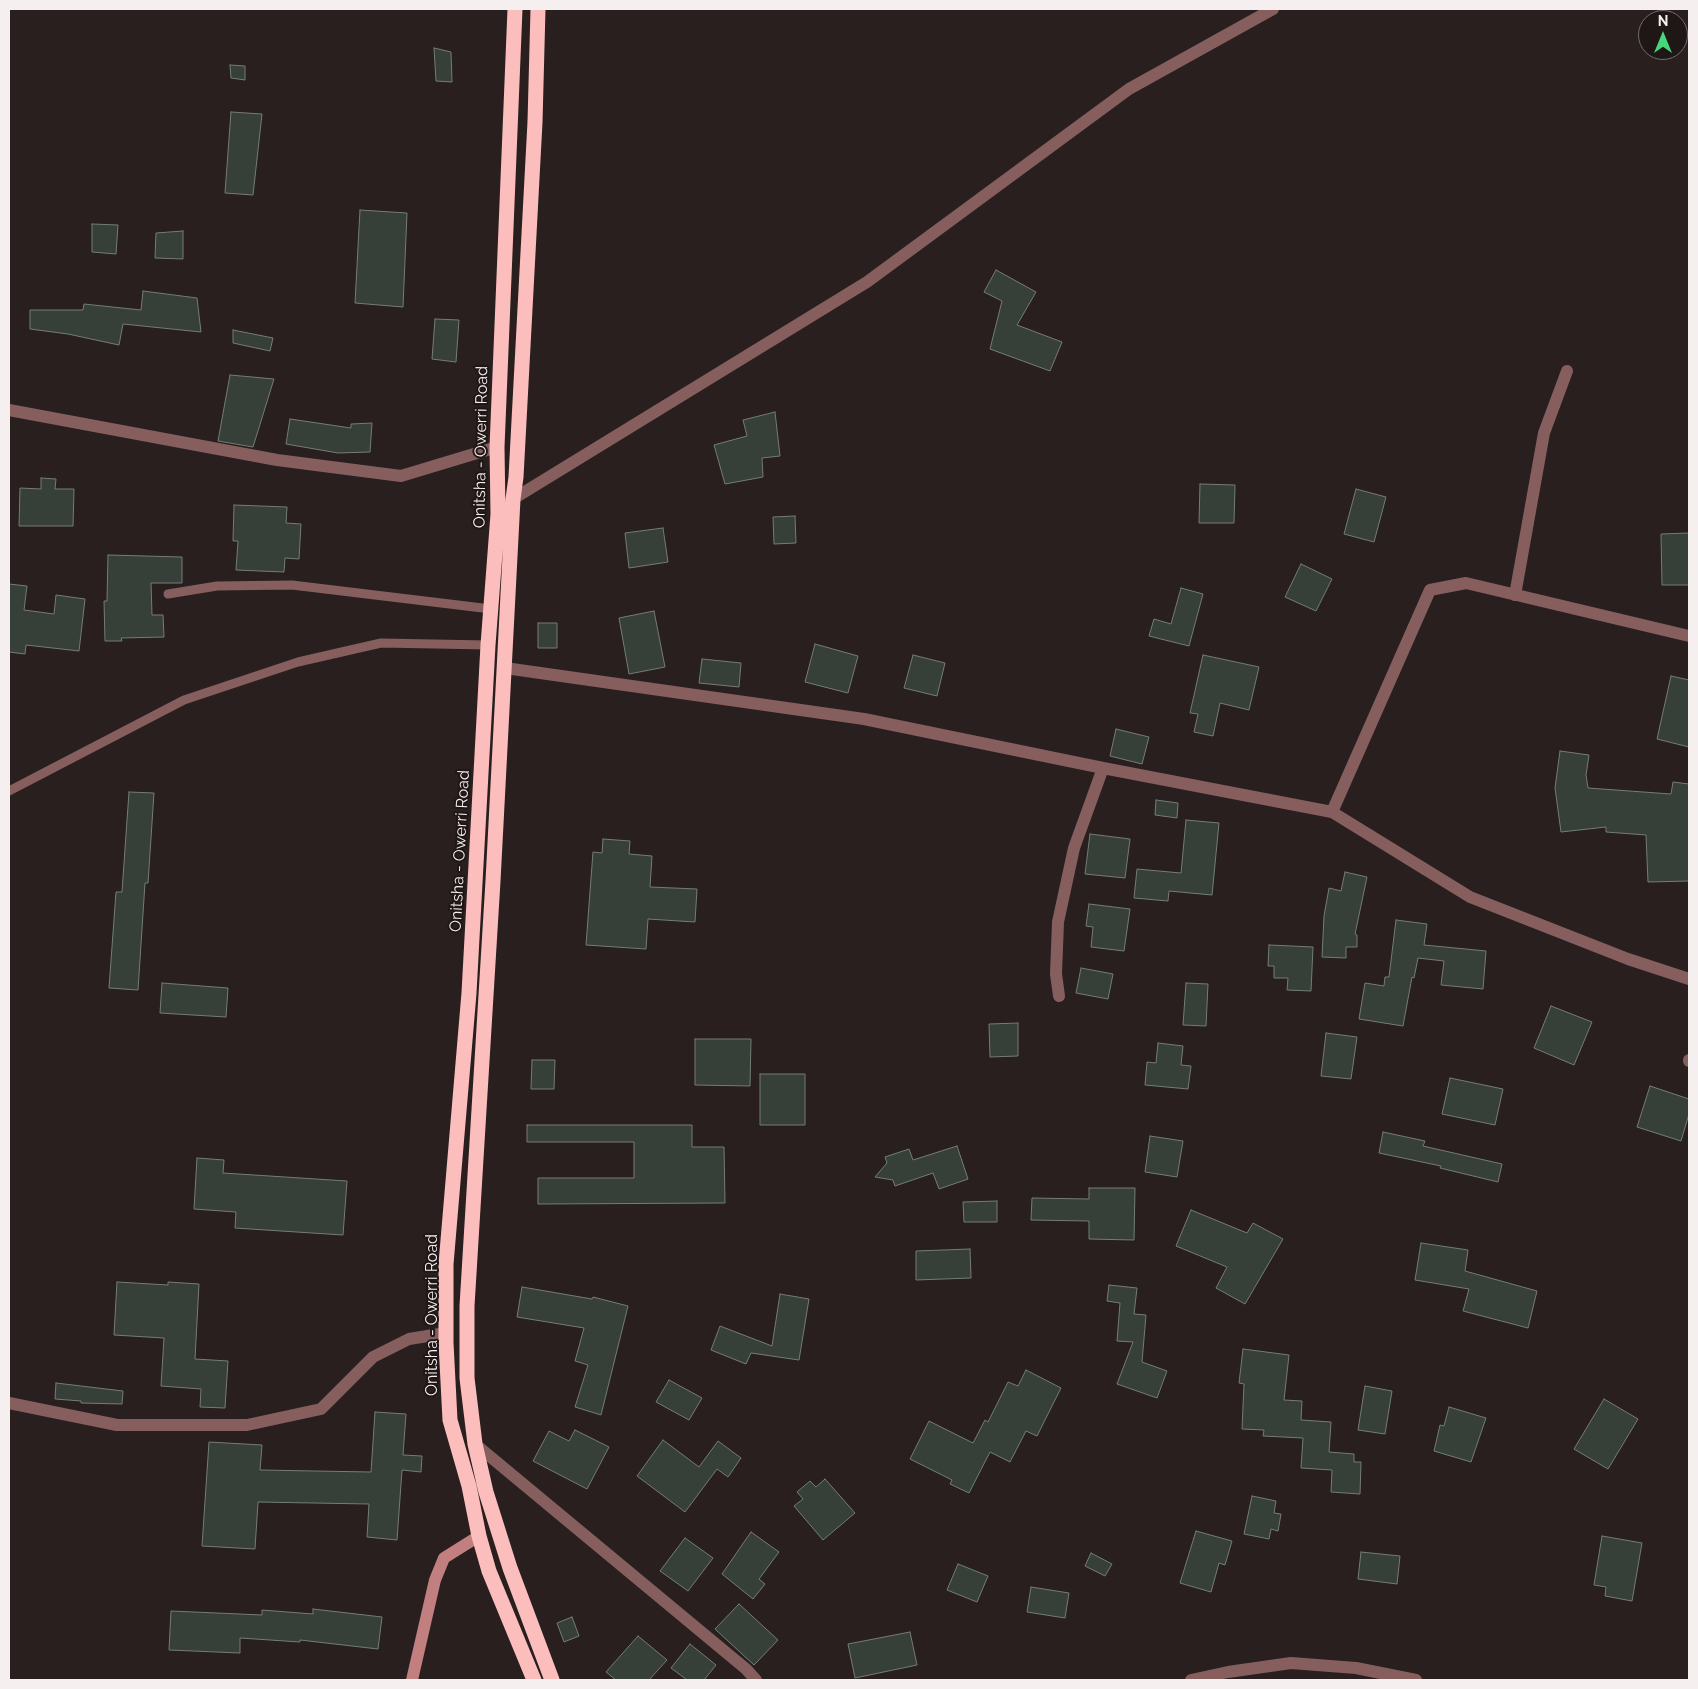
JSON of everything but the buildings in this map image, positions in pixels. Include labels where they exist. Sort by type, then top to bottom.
[{"type":"highway","name":"Onitsha - Owerri Road","points":[[515,9],[497,447],[498,514],[488,645],[469,993],[446,1264],[446,1333],[450,1420],[469,1486],[479,1536],[489,1571],[534,1680]]},
{"type":"highway","name":"Onitsha - Owerri Road","points":[[538,9],[516,477],[513,499],[505,668],[467,1306],[467,1378],[475,1444],[486,1492],[510,1568],[552,1680]]},
{"type":"street","points":[[513,499],[867,282],[1129,89],[1273,9]]},
{"type":"street","points":[[1515,595],[1544,433],[1567,370]]},
{"type":"street","points":[[9,410],[277,460],[402,476],[497,447]]},
{"type":"street","points":[[1332,812],[1430,590],[1466,583],[1689,636]]},
{"type":"street","points":[[505,668],[864,719],[1332,812],[1470,897],[1628,959],[1689,979]]},
{"type":"street","points":[[1059,996],[1056,974],[1058,922],[1074,848],[1103,768]]},
{"type":"street","points":[[9,1403],[117,1425],[247,1425],[321,1409],[373,1357],[409,1339],[446,1333]]},
{"type":"street","points":[[475,1444],[746,1669],[756,1680]]},
{"type":"street","points":[[412,1680],[434,1580],[444,1558],[479,1536]]},
{"type":"street","points":[[1191,1680],[1228,1672],[1291,1663],[1356,1668],[1416,1680]]},
{"type":"lane","points":[[168,594],[216,586],[292,585],[491,609]]},
{"type":"lane","points":[[9,791],[184,700],[298,662],[381,643],[488,645]]}]
